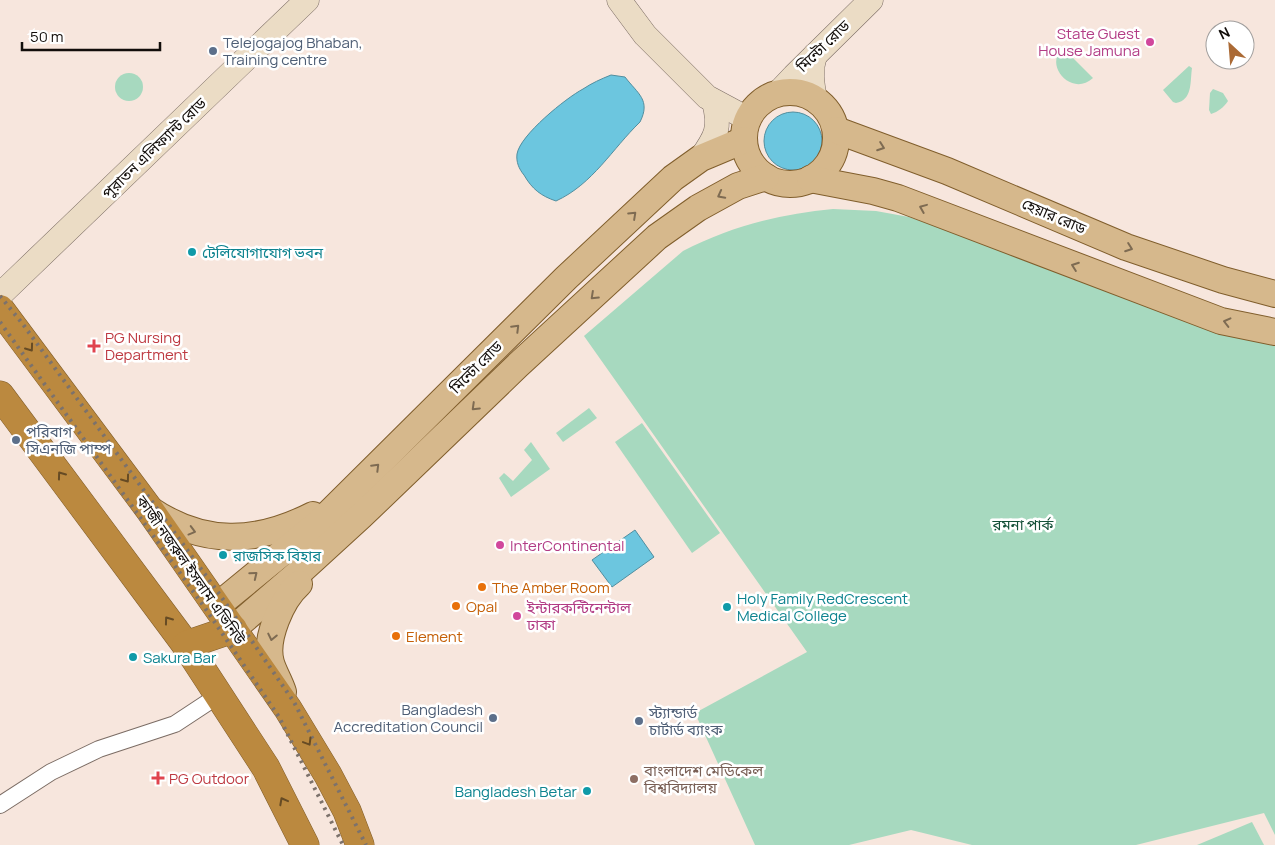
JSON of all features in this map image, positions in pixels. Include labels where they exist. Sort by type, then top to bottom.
[{"type":"highway","name":"কাজী নজরুল ইসলাম এভিনিউ","points":[[0,309],[149,509],[288,709],[328,775],[347,811],[360,845]]},
{"type":"highway","points":[[0,394],[186,645],[266,768],[305,845]]},
{"type":"highway","points":[[186,645],[217,606]]},
{"type":"highway","points":[[186,645],[233,628]]},
{"type":"main road","points":[[796,93],[815,98],[825,107],[832,118],[836,130],[835,149],[831,159],[818,174],[799,183],[776,182],[766,177],[755,167],[747,155],[746,130],[760,103],[777,94],[796,93]]},
{"type":"main road","name":"মিন্টো রোড","points":[[233,628],[303,569],[353,507],[566,278],[673,178],[746,130]]},
{"type":"main road","name":"হেয়ার রোড","points":[[836,130],[947,171],[1126,246],[1223,280],[1275,294]]},
{"type":"main road","name":"মিন্টো রোড","points":[[217,606],[321,520],[353,507],[525,359],[657,238],[698,208],[738,186],[766,177]]},
{"type":"main road","points":[[810,179],[873,191],[898,198],[1222,321],[1275,332]]},
{"type":"main road","points":[[149,509],[176,526],[206,534],[228,537],[254,536],[275,532],[353,507],[357,531],[294,588],[284,602],[278,616],[272,639],[271,661],[288,709]]},
{"type":"street","name":"পুরাতন এলিফ্যান্ট রোড","points":[[0,295],[307,0]]},
{"type":"street","points":[[619,0],[645,35],[706,97],[746,130]]},
{"type":"street","name":"মিন্টো রোড","points":[[777,94],[871,0]]},
{"type":"street","points":[[815,55],[811,68],[811,80],[815,98]]},
{"type":"street","points":[[701,158],[712,142],[718,128],[718,114],[714,102]]},
{"type":"street","points":[[0,805],[51,772],[99,749],[175,724],[219,694]]},
{"type":"green space","points":[[1063,48],[1093,78],[1085,83],[1076,84],[1069,82],[1062,76],[1056,62]]},
{"type":"green space","points":[[1189,66],[1192,68],[1188,94],[1181,101],[1173,102],[1163,90]]},
{"type":"green space","points":[[129,73],[139,77],[143,87],[139,97],[129,101],[119,97],[115,87],[119,77]]},
{"type":"green space","points":[[1213,89],[1223,93],[1228,101],[1221,109],[1211,114],[1209,110],[1210,93]]},
{"type":"green space","name":"রমনা পার্ক","points":[[833,209],[876,211],[909,217],[1067,272],[1275,337],[1275,835],[1264,813],[1136,845],[972,845],[911,830],[849,845],[755,845],[695,713],[807,652],[584,336],[683,251],[701,242],[756,222],[794,214]]},
{"type":"green space","points":[[589,408],[597,418],[563,442],[556,433]]},
{"type":"green space","points":[[642,423],[720,533],[692,553],[615,442]]},
{"type":"green space","points":[[531,442],[550,469],[511,497],[499,478],[504,473],[513,481],[532,460],[524,450]]},
{"type":"green space","points":[[1252,822],[1264,845],[1197,845]]},
{"type":"water","points":[[611,75],[625,77],[638,93],[644,103],[640,122],[581,185],[556,201],[546,197],[534,188],[519,168],[517,154],[520,146],[535,127],[566,100]]},
{"type":"water","points":[[793,112],[809,117],[817,125],[822,141],[817,157],[809,165],[793,170],[777,165],[769,157],[764,141],[769,125],[777,117]]},
{"type":"water","points":[[635,530],[654,557],[612,587],[592,560]]},
{"type":"railway","points":[[0,296],[22,323],[220,595],[294,702],[366,845]]},
{"type":"railway","points":[[0,322],[205,608],[279,717],[343,845]]},
{"type":"place","name":"State Guest House Jamuna","points":[[1150,42]]},
{"type":"place","name":"Telejogajog Bhaban, Training centre","points":[[213,51]]},
{"type":"place","name":"টেলিযোগাযোগ ভবন","points":[[192,252]]},
{"type":"place","name":"PG Nursing Department","points":[[94,346]]},
{"type":"place","name":"পরিবাগ সিএনজি পাম্প","points":[[16,440]]},
{"type":"place","name":"InterContinental","points":[[500,545]]},
{"type":"place","name":"রাজসিক বিহার","points":[[223,555]]},
{"type":"place","name":"The Amber Room","points":[[482,587]]},
{"type":"place","name":"Opal","points":[[456,606]]},
{"type":"place","name":"Holy Family RedCrescent Medical College","points":[[727,607]]},
{"type":"place","name":"ইন্টারকন্টিনেন্টাল ঢাকা","points":[[517,616]]},
{"type":"place","name":"Element","points":[[396,636]]},
{"type":"place","name":"Sakura Bar","points":[[133,657]]},
{"type":"place","name":"Bangladesh Accreditation Council","points":[[493,718]]},
{"type":"place","name":"স্ট্যান্ডার্ড চার্টার্ড ব্যাংক","points":[[639,721]]},
{"type":"place","name":"PG Outdoor","points":[[158,778]]},
{"type":"place","name":"বাংলাদেশ মেডিকেল বিশ্ববিদ্যালয়","points":[[634,779]]},
{"type":"place","name":"Bangladesh Betar","points":[[587,791]]}]
